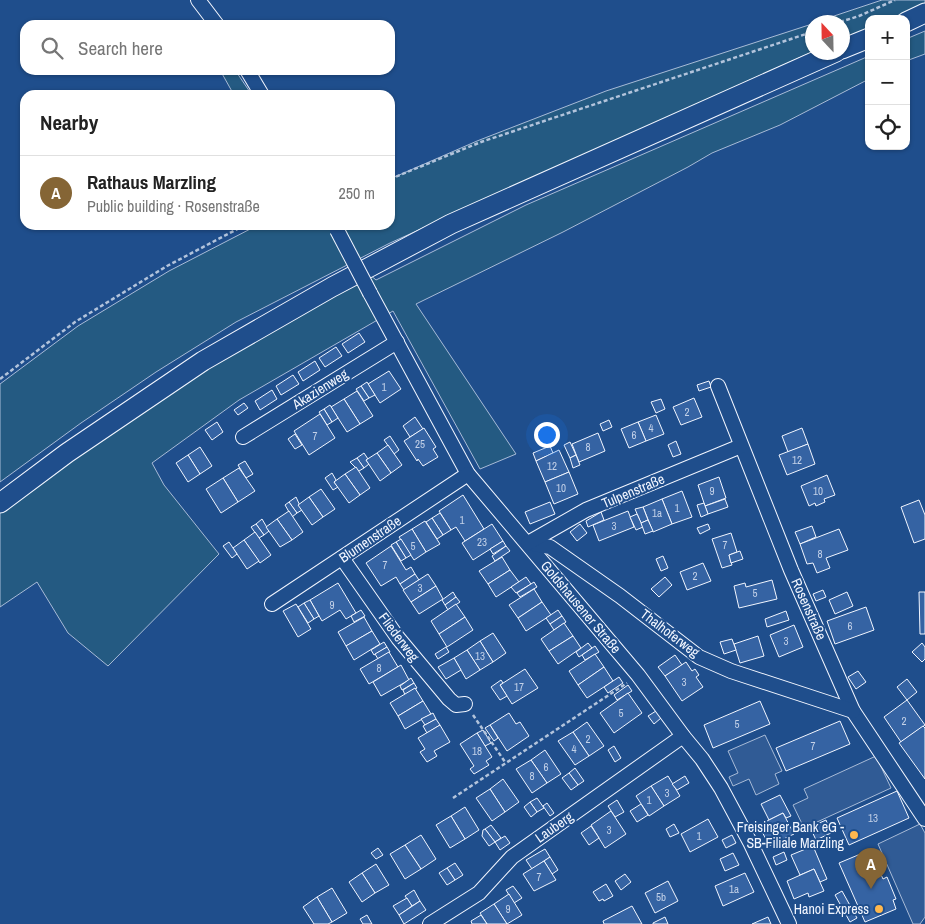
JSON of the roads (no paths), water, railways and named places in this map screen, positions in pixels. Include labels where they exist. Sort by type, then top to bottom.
[{"type":"main road","points":[[910,20],[925,13]]},
{"type":"main road","points":[[850,46],[865,40]]},
{"type":"main road","points":[[0,503],[67,453],[203,361],[332,287],[451,224],[818,60]]},
{"type":"street","points":[[198,0],[213,20]]},
{"type":"street","points":[[250,75],[259,90]]},
{"type":"street","name":"Goldshausener Straße","points":[[336,230],[468,474],[638,675],[702,759],[721,788],[760,861],[789,924]]},
{"type":"street","name":"Akazienweg","points":[[243,438],[397,342]]},
{"type":"street","name":"Rosenstraße","points":[[718,386],[791,570],[853,710],[925,819]]},
{"type":"street","name":"Tulpenstraße","points":[[528,543],[586,510],[741,446]]},
{"type":"street","name":"Blumenstraße","points":[[272,604],[468,474]]},
{"type":"street","name":"Thalhoferweg","points":[[528,543],[550,547],[620,596],[699,657],[731,671],[853,710]]},
{"type":"street","name":"Fliederweg","points":[[342,558],[398,638],[449,699],[456,705],[465,704]]},
{"type":"street","name":"Lauberg","points":[[430,924],[478,893],[512,857],[683,736]]},
{"type":"place","name":"Freisinger Bank eG - SB-Filiale Marzling","points":[[854,835]]},
{"type":"place","name":"Rathaus Marzling","points":[[871,889]]},
{"type":"place","name":"Hanoi Express","points":[[879,909]]}]
